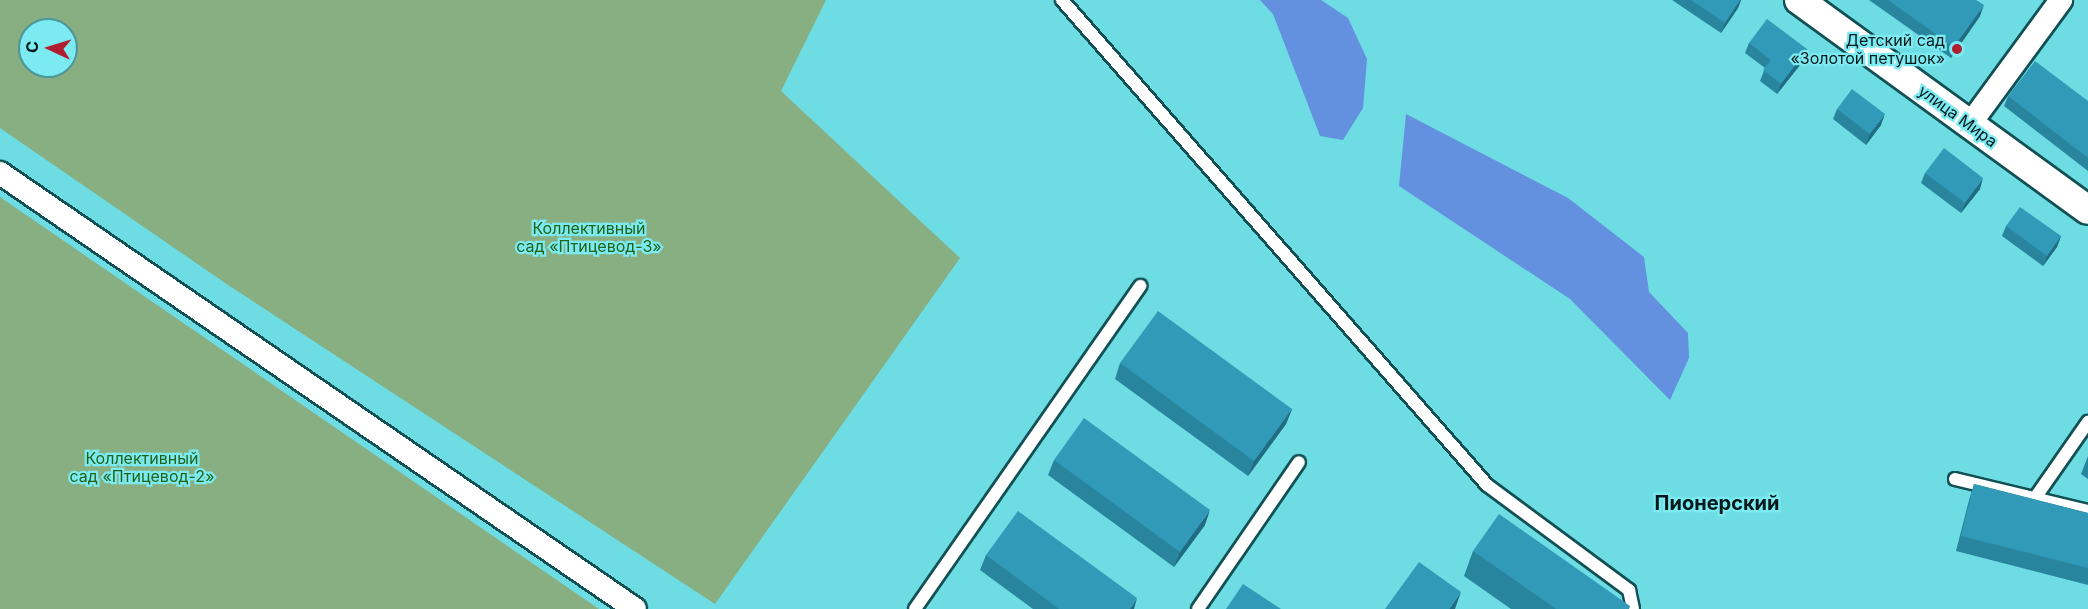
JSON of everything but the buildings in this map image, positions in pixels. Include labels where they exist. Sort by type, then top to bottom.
[{"type":"street","name":"улица Мира","points":[[1799,0],[2088,210]]},
{"type":"street","points":[[1970,124],[2061,0]]},
{"type":"street","points":[[0,173],[635,609]]},
{"type":"lane","points":[[1062,0],[1487,484],[1629,590],[1633,609]]},
{"type":"lane","points":[[918,608],[1140,286]]},
{"type":"lane","points":[[2035,498],[2088,422]]},
{"type":"lane","points":[[1198,609],[1299,462]]},
{"type":"lane","points":[[1955,479],[2088,511]]},
{"type":"green space","name":"Коллективный сад «Птицевод-3»","points":[[0,0],[826,0],[781,91],[960,258],[715,604],[228,285],[0,128]]},
{"type":"green space","name":"Коллективный сад «Птицевод-2»","points":[[0,197],[599,609],[0,609]]},
{"type":"water","points":[[1260,0],[1321,0],[1348,18],[1367,59],[1363,108],[1343,140],[1320,136],[1273,14]]},
{"type":"water","points":[[1406,114],[1568,198],[1644,257],[1649,292],[1688,333],[1689,358],[1670,400],[1570,299],[1399,186]]},
{"type":"place","name":"Детский сад «Золотой петушок»","points":[[1957,49]]},
{"type":"district","name":"Пионерский","points":[[1717,503]]}]
